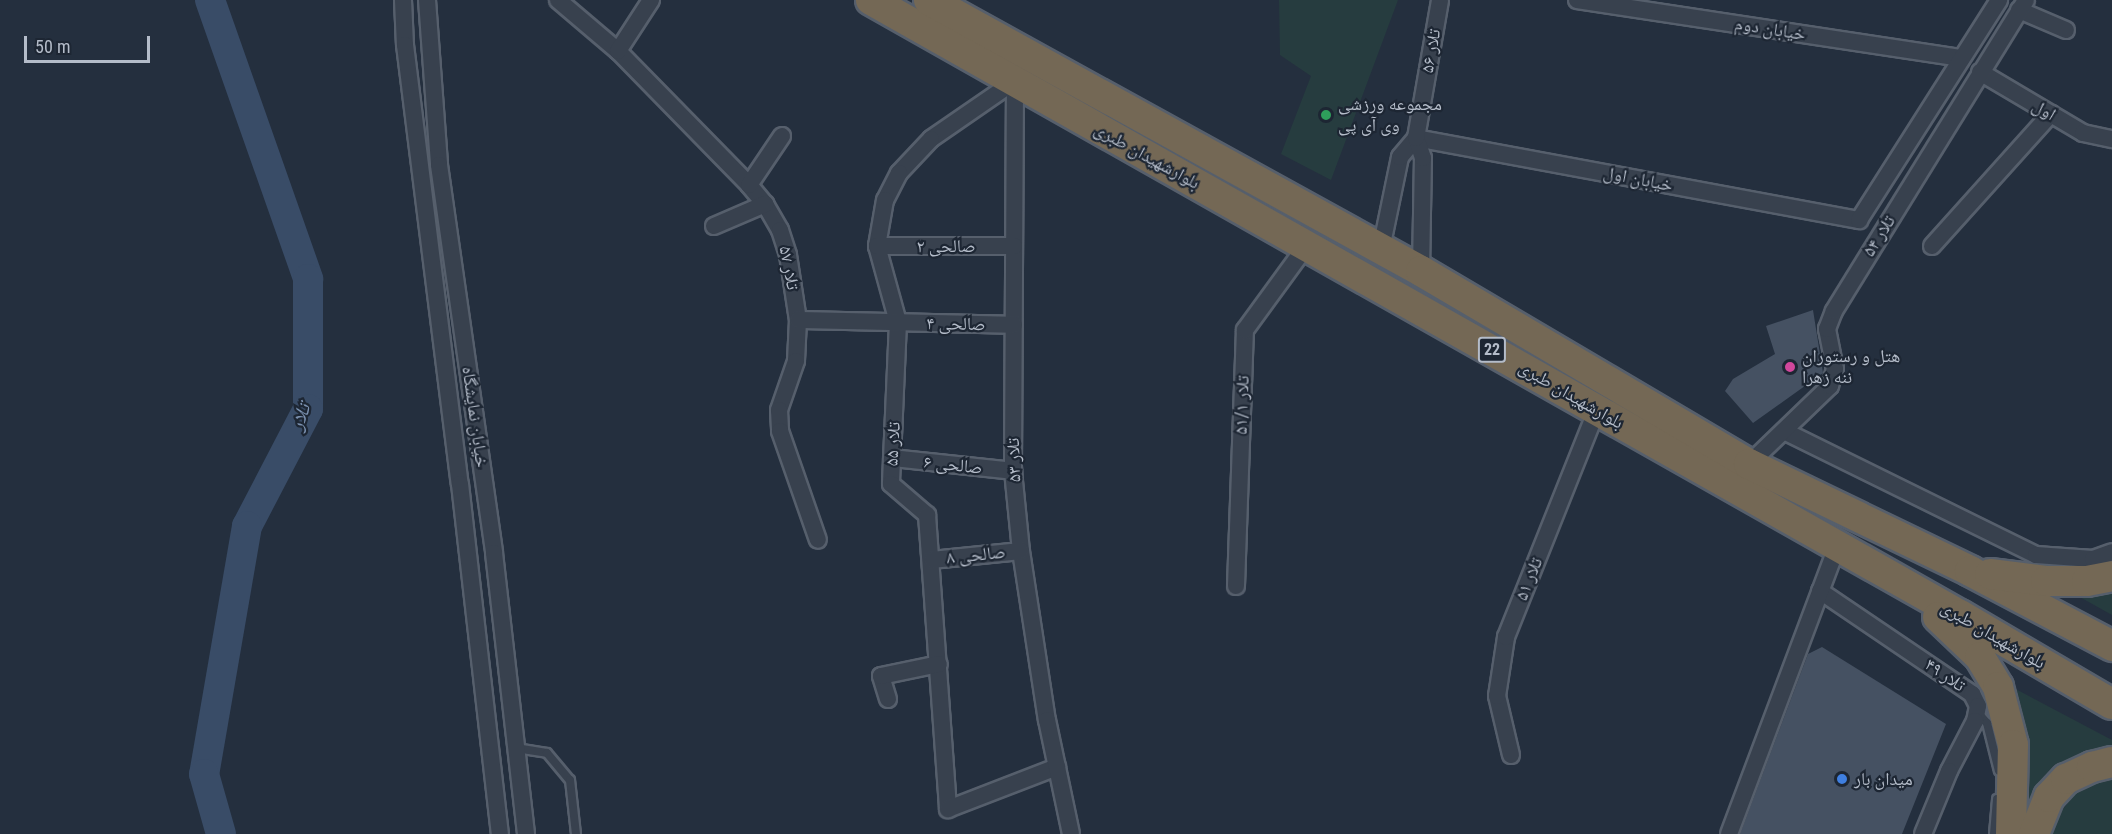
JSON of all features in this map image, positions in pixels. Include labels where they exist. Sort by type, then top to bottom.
[{"type":"highway","name":"بلوارشهیدان طبری","points":[[871,0],[1307,245],[2112,704]]},
{"type":"highway","name":"بلوارشهیدان طبری","points":[[929,0],[1421,271],[1749,464],[1970,571],[2112,646]]},
{"type":"highway","points":[[1970,571],[2046,581],[2087,581],[2112,576]]},
{"type":"highway","points":[[1890,576],[1980,657],[1998,687],[2013,745],[2011,834]]},
{"type":"highway","points":[[2034,834],[2049,797],[2066,779],[2092,767],[2112,762]]},
{"type":"street","name":"خیابان نمایشگاه","points":[[403,0],[405,45],[460,484],[500,834]]},
{"type":"street","name":"خیابان نمایشگاه","points":[[427,0],[439,165],[495,553],[526,834]]},
{"type":"street","name":"تلار ۵۷","points":[[558,0],[618,51],[749,185],[765,204],[780,230],[788,255],[798,320],[796,361],[779,410],[780,431],[818,540]]},
{"type":"street","points":[[618,51],[651,0]]},
{"type":"street","name":"تلار ۵۶","points":[[1416,138],[1440,0]]},
{"type":"street","name":"خیابان دوم","points":[[1577,0],[1962,58]]},
{"type":"street","points":[[1962,58],[1999,0]]},
{"type":"street","points":[[2022,5],[2066,30]]},
{"type":"street","name":"تلار ۵۴","points":[[1749,464],[1830,386],[1835,369],[1827,329],[1834,311],[2022,5]]},
{"type":"street","name":"خیابان اول","points":[[1416,138],[1859,220],[1962,58]]},
{"type":"street","name":"اول","points":[[1980,72],[2083,133],[2112,139]]},
{"type":"street","name":"تلار ۵۵","points":[[1015,81],[931,139],[899,173],[885,200],[878,246],[898,322],[891,484],[927,515],[948,808],[1057,767]]},
{"type":"street","name":"تلار ۵۳","points":[[1015,81],[1013,471],[1021,551],[1057,767],[1071,834]]},
{"type":"street","points":[[1932,246],[2051,114]]},
{"type":"street","points":[[749,185],[782,136]]},
{"type":"street","points":[[1381,249],[1400,157],[1416,138]]},
{"type":"street","points":[[1416,138],[1423,158],[1421,271]]},
{"type":"street","points":[[714,226],[765,204]]},
{"type":"street","name":"تلار ۵۱/۱","points":[[1236,586],[1245,330],[1307,245]]},
{"type":"street","name":"صالحی ۲","points":[[878,246],[1014,246]]},
{"type":"street","name":"صالحی ۴","points":[[798,320],[1014,325]]},
{"type":"street","name":"تلار ۵۱","points":[[1511,755],[1497,696],[1506,637],[1597,410]]},
{"type":"street","points":[[1784,431],[2036,555],[2093,559],[2112,552]]},
{"type":"street","name":"صالحی ۶","points":[[892,458],[1013,471]]},
{"type":"street","points":[[1729,834],[1837,546]]},
{"type":"street","name":"صالحی ۸","points":[[932,560],[1021,551]]},
{"type":"street","name":"تلار ۴۹","points":[[1820,591],[1972,694],[1978,706],[1923,834]]},
{"type":"street","points":[[888,699],[881,676],[939,664]]},
{"type":"lane","points":[[1977,712],[1987,723],[1995,744],[1999,782]]},
{"type":"lane","points":[[516,748],[547,753],[570,780],[576,834]]},
{"type":"lane","points":[[1994,834],[1998,793]]},
{"type":"green space","name":"مجموعه ورزشی وی آی پی","points":[[1279,0],[1398,0],[1331,180],[1281,154],[1311,76],[1280,55]]},
{"type":"green space","points":[[2112,588],[2112,615],[2078,596]]},
{"type":"green space","points":[[2008,685],[2112,740],[2112,750],[2025,834]]},
{"type":"green space","points":[[2112,778],[2112,834],[2051,834],[2060,813],[2078,789]]},
{"type":"building","name":"هتل و رستوران ننه زهرا","points":[[1813,310],[1823,373],[1753,423],[1725,391],[1733,379],[1775,354],[1766,326]]},
{"type":"building","name":"میدان بار","points":[[1822,647],[1946,724],[1902,834],[1740,834],[1808,654]]},
{"type":"waterway","name":"تلار","points":[[210,0],[308,279],[308,409],[247,526],[204,774],[221,834]]},
{"type":"place","name":"مجموعه ورزشی وی آی پی","points":[[1326,115]]},
{"type":"place","name":"هتل و رستوران ننه زهرا","points":[[1790,367]]},
{"type":"place","name":"میدان بار","points":[[1842,779]]}]
